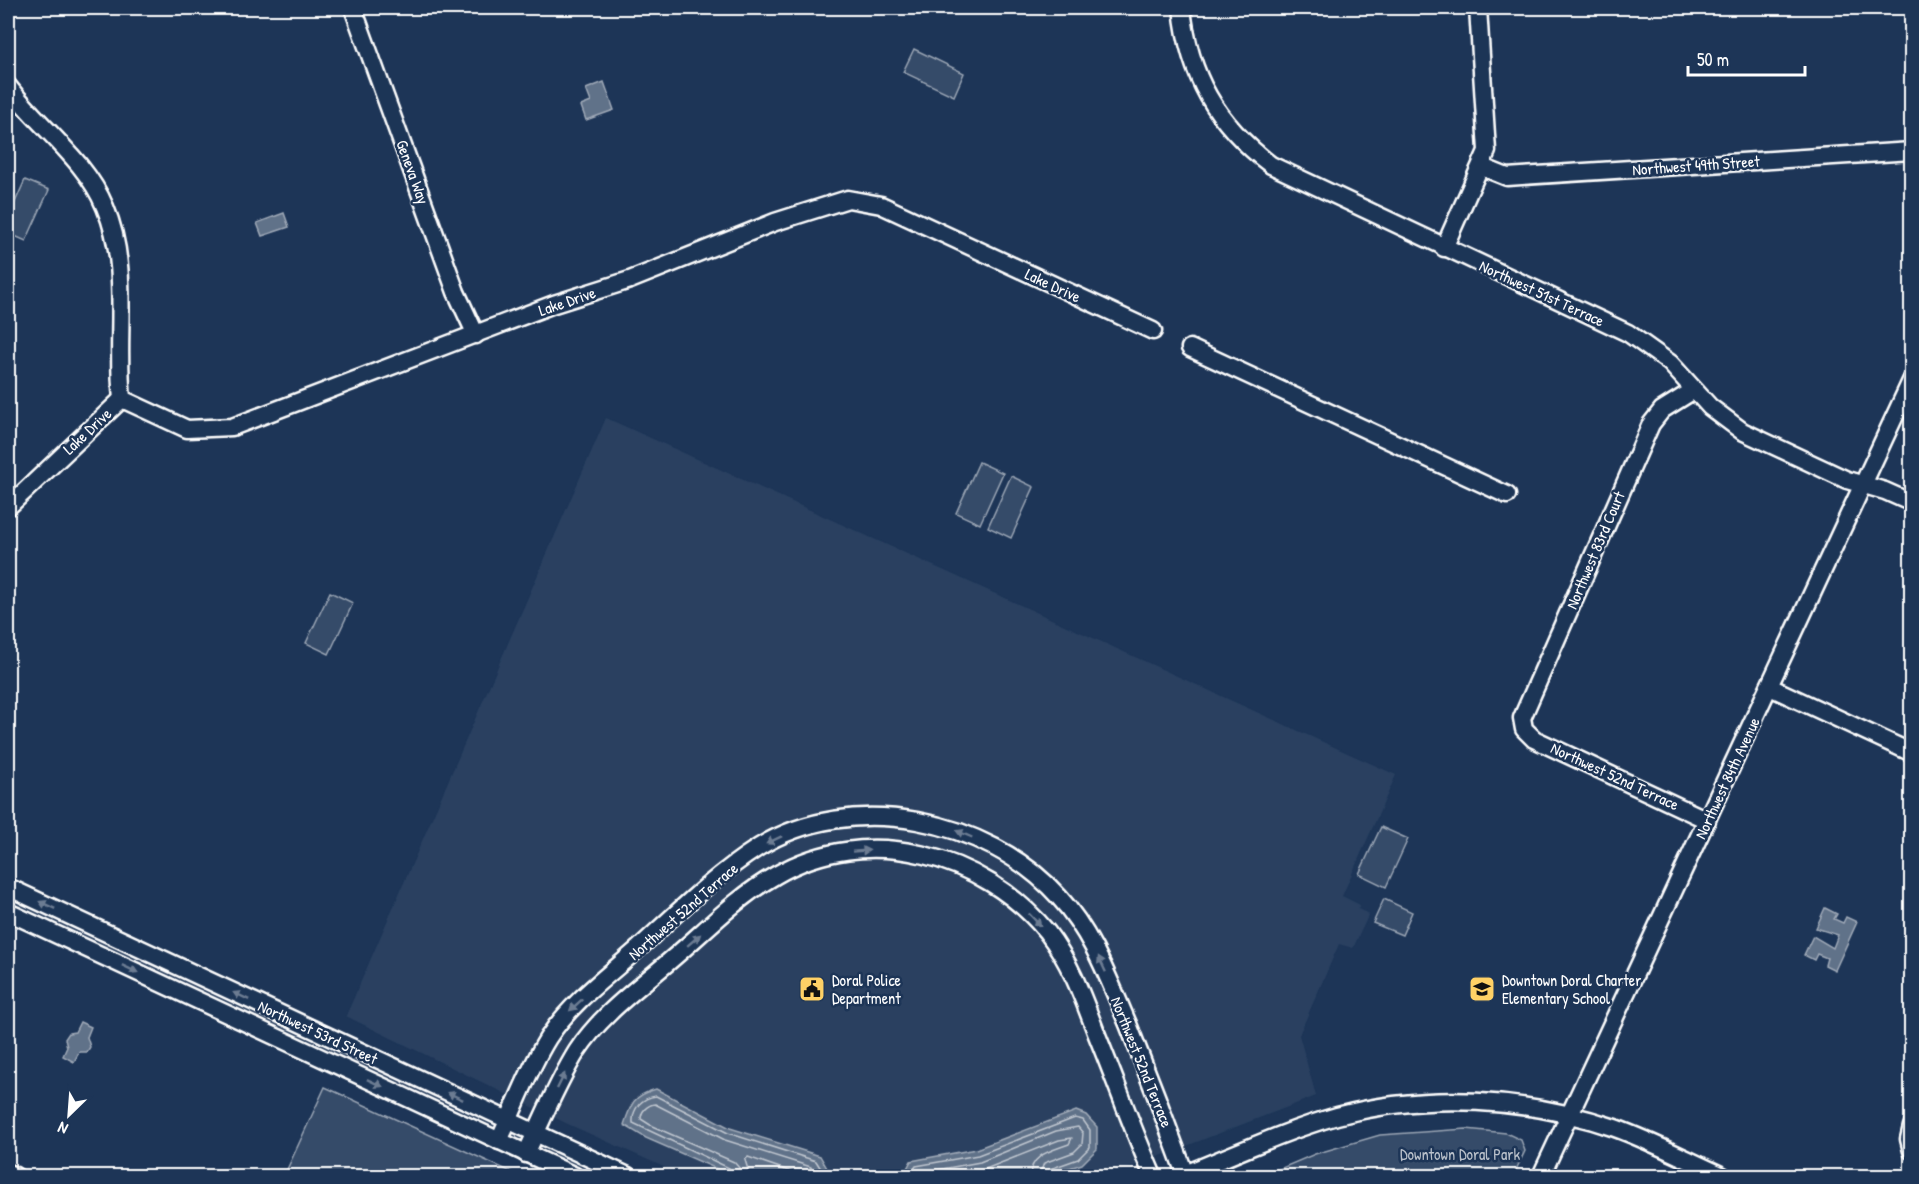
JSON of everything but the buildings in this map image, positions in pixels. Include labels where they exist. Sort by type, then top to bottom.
[{"type":"street","name":"Geneva Way","points":[[353,8],[456,292],[476,335]]},
{"type":"street","name":"Northwest 51st Terrace","points":[[1182,8],[1192,62],[1203,87],[1221,117],[1250,148],[1271,165],[1642,341],[1670,363],[1710,407],[1742,431],[1847,480],[1911,502]]},
{"type":"street","points":[[1444,248],[1482,167],[1487,145],[1479,8]]},
{"type":"street","points":[[8,86],[80,167],[105,207],[118,250],[121,298],[118,362],[122,399]]},
{"type":"street","name":"Northwest 49th Street","points":[[1482,167],[1507,177],[1911,151]]},
{"type":"street","name":"Lake Drive","points":[[8,507],[122,399],[187,429],[232,427],[554,304],[630,280],[775,222],[848,199],[881,205],[1153,331]]},
{"type":"street","points":[[1190,348],[1507,495]]},
{"type":"street","name":"Northwest 84th Avenue","points":[[1541,1176],[1619,1015],[1911,379]]},
{"type":"street","name":"Northwest 83rd Court","points":[[1524,729],[1522,718],[1651,424],[1662,410],[1694,390]]},
{"type":"street","points":[[1770,687],[1911,753]]},
{"type":"street","name":"Northwest 52nd Terrace","points":[[1524,729],[1534,739],[1707,820]]},
{"type":"street","name":"Northwest 52nd Terrace","points":[[499,1141],[549,1037],[567,1013],[714,880],[761,846],[792,831],[830,822],[869,818],[902,819],[953,830],[1013,859],[1035,873],[1072,913],[1092,944],[1112,985],[1183,1175]]},
{"type":"street","name":"Northwest 52nd Terrace","points":[[526,1154],[577,1050],[594,1030],[628,998],[735,902],[777,874],[806,860],[833,854],[898,849],[927,854],[983,877],[1013,897],[1046,932],[1066,959],[1154,1176]]},
{"type":"street","name":"Northwest 53rd Street","points":[[8,887],[628,1176]]},
{"type":"street","name":"Northwest 53rd Street","points":[[8,912],[575,1176]]},
{"type":"street","points":[[77,945],[86,923]]},
{"type":"street","points":[[608,977],[628,998]]},
{"type":"street","points":[[1183,1175],[1337,1116],[1400,1104],[1472,1101],[1569,1115],[1616,1128],[1723,1176]]},
{"type":"street","points":[[1911,1126],[1909,1139],[1911,1151]]},
{"type":"street","points":[[8,1173],[15,1176]]},
{"type":"shaded area","points":[[606,418],[1396,775],[1342,896],[1360,905],[1358,909],[1369,914],[1353,948],[1339,944],[1299,1035],[1316,1096],[1108,1176],[684,1176],[568,1124],[346,1016]]},
{"type":"green space","points":[[914,49],[964,73],[954,96],[903,72]]},
{"type":"green space","points":[[25,180],[49,190],[26,241],[8,233],[8,218]]},
{"type":"green space","points":[[979,462],[1003,473],[980,524],[956,513]]},
{"type":"green space","points":[[1011,476],[1034,487],[1011,538],[988,527]]},
{"type":"green space","points":[[330,592],[353,603],[329,654],[306,643]]},
{"type":"green space","points":[[1381,827],[1408,839],[1386,887],[1359,874]]},
{"type":"green space","points":[[1384,899],[1412,912],[1402,935],[1373,923]]},
{"type":"green space","points":[[325,1087],[520,1176],[284,1176]]},
{"type":"green space","name":"Downtown Doral Park","points":[[1466,1129],[1506,1133],[1521,1140],[1525,1151],[1513,1176],[1263,1176],[1315,1154],[1380,1135]]},
{"type":"water","points":[[604,82],[614,110],[586,120],[581,106],[591,102],[586,89]]},
{"type":"water","points":[[284,213],[289,227],[262,236],[257,223]]},
{"type":"water","points":[[1825,908],[1837,914],[1834,919],[1843,923],[1846,917],[1857,922],[1835,970],[1825,965],[1827,958],[1817,954],[1814,960],[1804,955],[1813,936],[1833,948],[1838,935],[1816,928]]},
{"type":"water","points":[[80,1022],[91,1027],[87,1037],[90,1047],[87,1052],[79,1052],[74,1062],[63,1056],[67,1047],[65,1039],[69,1033],[75,1032]]},
{"type":"water","points":[[656,1089],[730,1128],[820,1156],[828,1170],[825,1176],[733,1176],[646,1138],[624,1125],[634,1101],[642,1094]]},
{"type":"water","points":[[1076,1111],[1086,1115],[1097,1127],[1097,1149],[1082,1164],[1045,1176],[903,1176],[911,1161],[976,1149]]},
{"type":"place","name":"Doral Police Department","points":[[812,989]]},
{"type":"place","name":"Downtown Doral Charter Elementary School","points":[[1482,989]]}]
